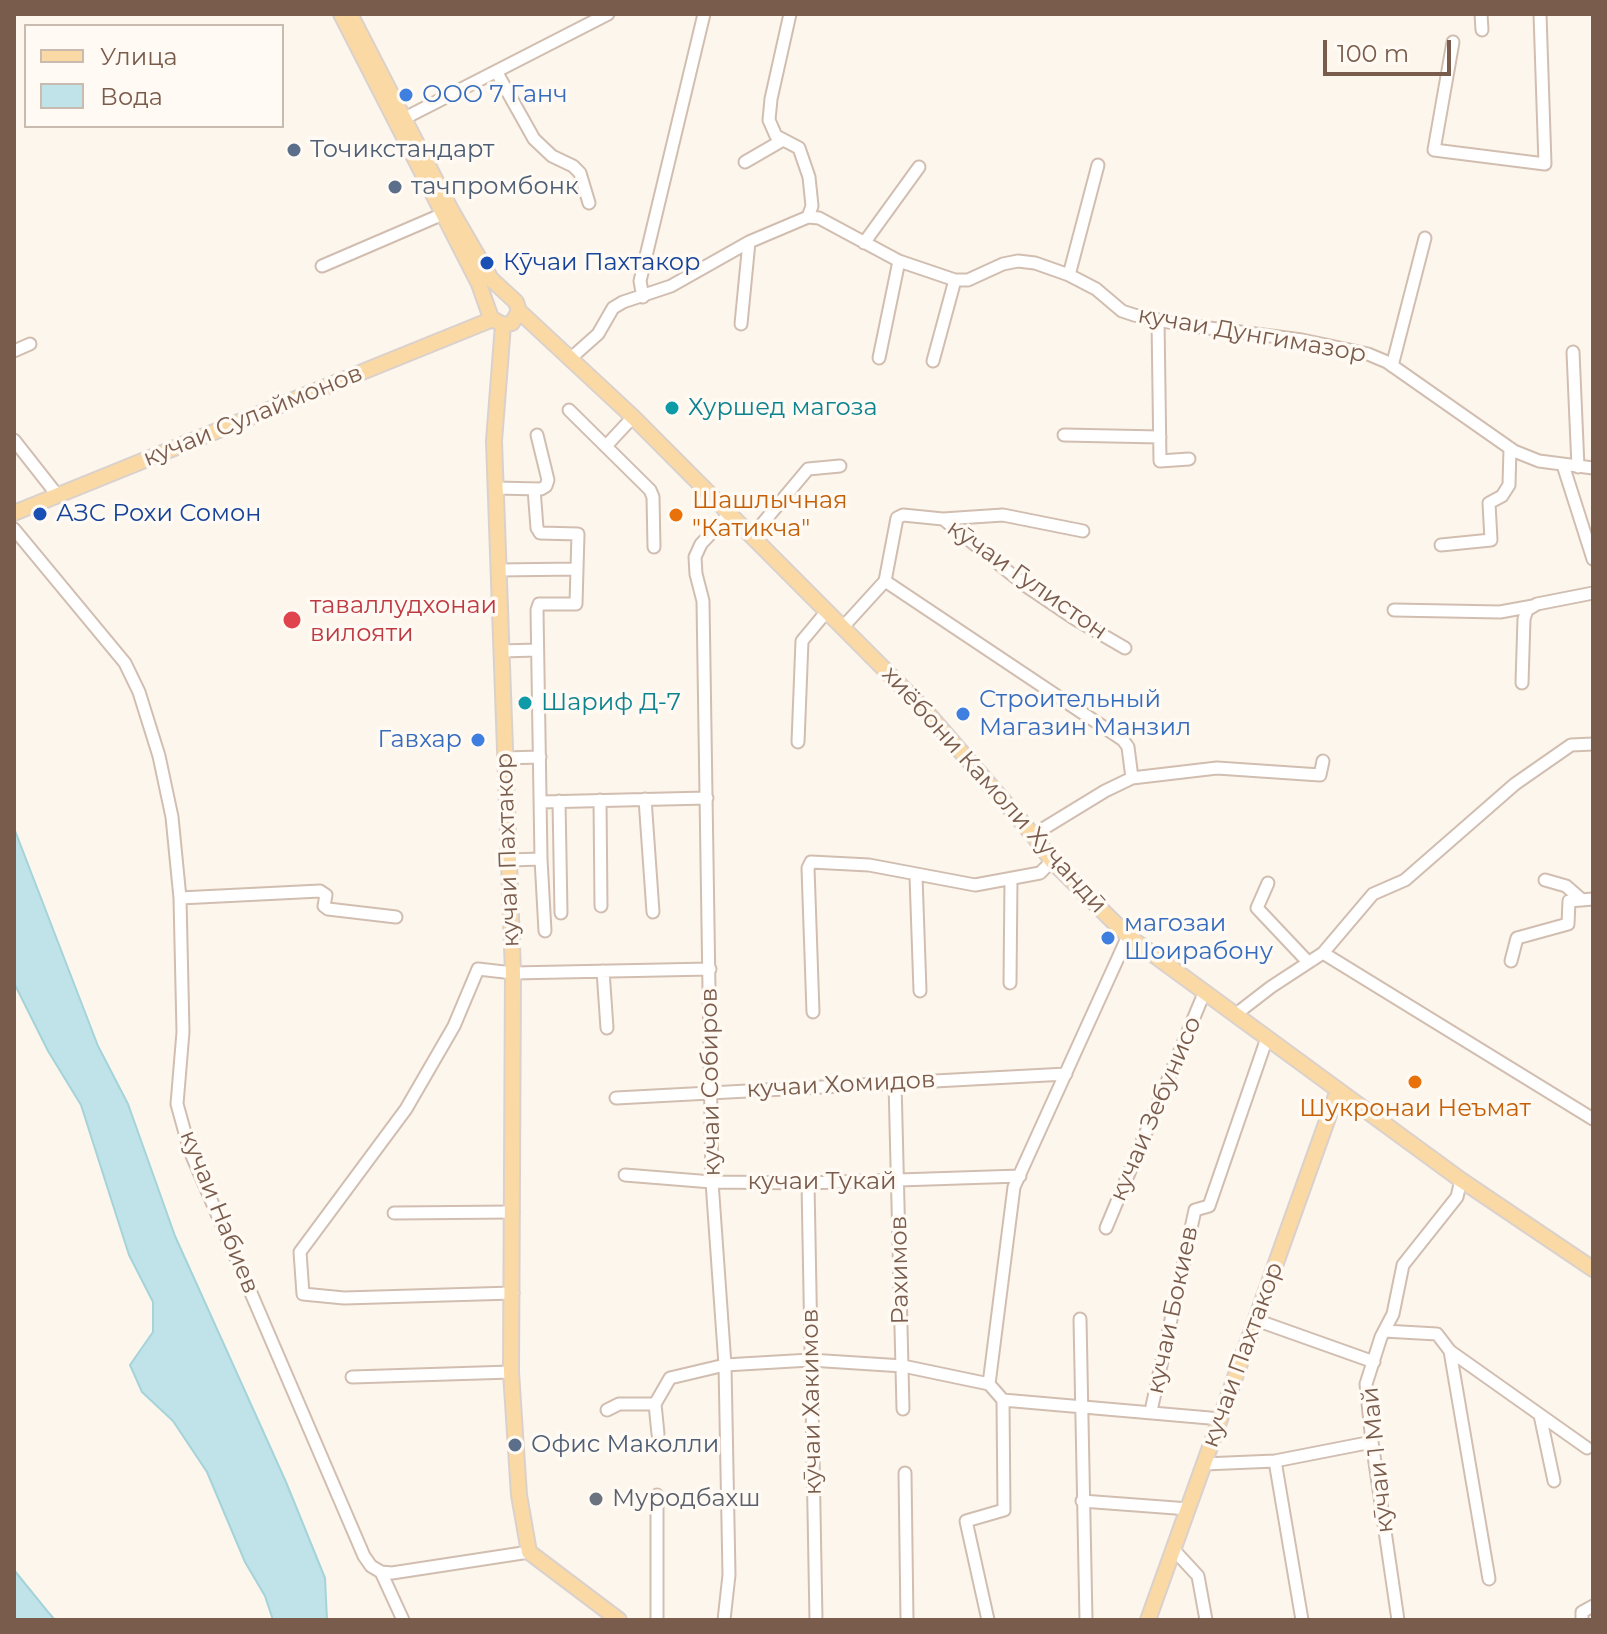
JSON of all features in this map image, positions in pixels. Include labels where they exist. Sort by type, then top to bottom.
[{"type":"main road","points":[[341,14],[447,212]]},
{"type":"main road","points":[[350,14],[498,320],[511,328],[539,329]]},
{"type":"main road","name":"хиёбони Камоли Хуҷандӣ","points":[[447,212],[491,279],[924,709],[1052,861],[1128,936],[1461,1180],[1593,1269]]},
{"type":"main road","name":"кучаи Сулаймонов","points":[[14,513],[498,320],[498,298],[516,305]]},
{"type":"main road","points":[[498,320],[515,320],[516,305]]},
{"type":"main road","name":"кучаи Пахтакор","points":[[498,320],[495,488],[513,973],[511,1372],[519,1495],[529,1552]]},
{"type":"main road","name":"кучаи Пахтакор","points":[[1148,1620],[1338,1090]]},
{"type":"main road","points":[[529,1552],[619,1620]]},
{"type":"street","points":[[403,119],[608,14]]},
{"type":"street","points":[[643,297],[640,281],[704,14]]},
{"type":"street","points":[[790,14],[769,120],[776,136],[799,148],[809,177],[812,206],[808,217]]},
{"type":"street","points":[[1481,14],[1482,30]]},
{"type":"street","points":[[1453,42],[1434,150],[1545,164],[1540,14]]},
{"type":"street","points":[[497,73],[534,139],[552,156],[580,173],[589,203]]},
{"type":"street","points":[[745,162],[783,140]]},
{"type":"street","points":[[1069,275],[1098,165]]},
{"type":"street","points":[[864,243],[919,167]]},
{"type":"street","points":[[322,266],[447,212]]},
{"type":"street","points":[[571,358],[598,334],[613,308],[623,302],[671,286],[749,242],[808,217],[819,218],[899,261],[955,280],[933,361]]},
{"type":"street","points":[[1392,366],[1425,238]]},
{"type":"street","points":[[741,324],[749,242]]},
{"type":"street","points":[[879,358],[899,261]]},
{"type":"street","name":"кучаи Дунгимазор","points":[[955,280],[968,280],[1003,264],[1018,261],[1035,263],[1096,289],[1122,311],[1158,320],[1302,340],[1368,354],[1392,366],[1510,448],[1539,461],[1593,468]]},
{"type":"street","points":[[1158,320],[1160,461],[1189,459]]},
{"type":"street","points":[[14,351],[30,344]]},
{"type":"street","points":[[1573,352],[1578,467]]},
{"type":"street","points":[[569,410],[650,490],[653,497],[654,547]]},
{"type":"street","points":[[606,446],[633,417]]},
{"type":"street","name":"кучаи Пахтакор","points":[[537,435],[548,480],[546,486],[534,489],[537,528],[540,533],[578,534],[576,604],[539,604],[537,650],[545,931]]},
{"type":"street","points":[[1064,435],[1160,437]]},
{"type":"street","points":[[14,440],[58,496]]},
{"type":"street","points":[[1441,545],[1491,540],[1489,503],[1502,496],[1509,485],[1510,448]]},
{"type":"street","points":[[1563,465],[1593,559]]},
{"type":"street","points":[[752,536],[808,469],[840,466]]},
{"type":"street","points":[[495,488],[534,489]]},
{"type":"street","name":"кучаи Собиров","points":[[724,1620],[729,1575],[725,1365],[712,1182],[703,601],[695,557],[701,544],[729,514]]},
{"type":"street","name":"кӯчаи Гулистон","points":[[885,581],[897,518],[903,515],[943,519],[1026,586],[1125,648]]},
{"type":"street","points":[[943,519],[1003,515],[1083,531]]},
{"type":"street","name":"кучаи Набиев","points":[[14,529],[125,663],[139,692],[159,756],[172,817],[180,898],[183,1032],[177,1104],[190,1151],[364,1556],[371,1566],[381,1572],[403,1620]]},
{"type":"street","points":[[498,570],[577,569]]},
{"type":"street","points":[[843,627],[885,581],[1123,740],[1128,747],[1132,778]]},
{"type":"street","points":[[1394,610],[1500,612],[1593,593]]},
{"type":"street","points":[[1522,683],[1524,619],[1527,610],[1534,606]]},
{"type":"street","points":[[798,742],[802,641],[827,611]]},
{"type":"street","points":[[501,651],[537,650]]},
{"type":"street","points":[[1236,1014],[1323,953],[1373,894],[1405,880],[1486,807],[1571,745],[1593,744]]},
{"type":"street","points":[[505,758],[540,757]]},
{"type":"street","points":[[1033,835],[1132,778],[1217,768],[1320,775],[1323,761]]},
{"type":"street","points":[[540,802],[707,798]]},
{"type":"street","points":[[645,799],[653,912]]},
{"type":"street","points":[[600,800],[601,906]]},
{"type":"street","points":[[559,801],[561,913]]},
{"type":"street","points":[[509,860],[541,859]]},
{"type":"street","points":[[813,1012],[808,868],[811,862],[869,865],[975,885],[1040,873],[1052,861]]},
{"type":"street","points":[[916,876],[920,991]]},
{"type":"street","points":[[1010,983],[1011,880]]},
{"type":"street","points":[[1545,880],[1566,886],[1588,900]]},
{"type":"street","points":[[1268,883],[1257,908],[1308,962]]},
{"type":"street","points":[[180,898],[320,891],[326,895],[324,906],[328,909],[396,917]]},
{"type":"street","points":[[1511,961],[1517,938],[1568,924],[1569,901],[1588,900]]},
{"type":"street","points":[[989,1384],[1014,1187],[1128,936]]},
{"type":"street","points":[[1323,953],[1593,1119]]},
{"type":"street","points":[[513,1293],[344,1298],[303,1294],[300,1252],[406,1109],[454,1026],[478,969],[513,973],[710,969]]},
{"type":"street","points":[[603,971],[607,1028]]},
{"type":"street","name":"кучаи Зебунисо","points":[[1106,1228],[1205,991]]},
{"type":"street","name":"кучаи Бокиев","points":[[1151,1411],[1195,1210],[1209,1206],[1267,1038]]},
{"type":"street","name":"кучаи Хомидов","points":[[616,1098],[1066,1074]]},
{"type":"street","name":"Рахимов","points":[[895,1082],[903,1409]]},
{"type":"street","name":"кучаи Тукай","points":[[625,1175],[712,1182],[808,1183],[1020,1176]]},
{"type":"street","name":"кӯчаи 1 Май","points":[[1398,1620],[1366,1384],[1393,1314],[1403,1265],[1457,1197],[1461,1180]]},
{"type":"street","name":"кӯчаи Хакимов","points":[[808,1183],[816,1620]]},
{"type":"street","points":[[394,1213],[513,1212]]},
{"type":"street","points":[[1080,1319],[1086,1620]]},
{"type":"street","points":[[1256,1320],[1374,1362]]},
{"type":"street","points":[[1384,1331],[1437,1334],[1450,1351],[1587,1448]]},
{"type":"street","points":[[1450,1351],[1489,1579]]},
{"type":"street","points":[[658,1434],[655,1404],[670,1378],[725,1365],[810,1360],[903,1366],[989,1384],[1003,1400],[1004,1510],[966,1521],[988,1620]]},
{"type":"street","points":[[352,1377],[511,1372]]},
{"type":"street","points":[[1003,1400],[1221,1419]]},
{"type":"street","points":[[607,1410],[619,1404],[655,1404]]},
{"type":"street","points":[[1540,1415],[1554,1481]]},
{"type":"street","points":[[1204,1464],[1275,1461],[1372,1442]]},
{"type":"street","points":[[1275,1461],[1302,1620]]},
{"type":"street","points":[[905,1473],[907,1620]]},
{"type":"street","points":[[657,1495],[657,1620]]},
{"type":"street","points":[[1082,1501],[1189,1509]]},
{"type":"street","points":[[1174,1550],[1198,1576],[1206,1620]]},
{"type":"street","points":[[381,1572],[392,1573],[529,1552]]},
{"type":"street","points":[[1582,1620],[1582,1612],[1593,1606]]},
{"type":"water","points":[[14,828],[98,1046],[128,1104],[175,1236],[286,1482],[325,1578],[327,1620],[273,1620],[265,1596],[245,1562],[207,1472],[173,1421],[142,1392],[130,1365],[153,1332],[153,1302],[129,1255],[81,1105],[48,1051],[14,983]]},
{"type":"water","points":[[14,1570],[48,1612],[55,1620],[14,1620]]},
{"type":"place","name":"ООО 7 Ганч","points":[[406,95]]},
{"type":"place","name":"Точикстандарт","points":[[294,150]]},
{"type":"place","name":"тачпромбонк","points":[[395,187]]},
{"type":"place","name":"Кӯчаи Пахтакор","points":[[487,263]]},
{"type":"place","name":"Хуршед магоза","points":[[672,408]]},
{"type":"place","name":"АЗС Рохи Сомон","points":[[40,514]]},
{"type":"place","name":"Шашлычная \"Катикча\"","points":[[676,515]]},
{"type":"place","name":"таваллудхонаи вилояти","points":[[292,620]]},
{"type":"place","name":"Шариф Д-7","points":[[525,703]]},
{"type":"place","name":"Строительный Магазин Манзил","points":[[963,714]]},
{"type":"place","name":"Гавхар","points":[[478,740]]},
{"type":"place","name":"магозаи Шоирабону","points":[[1108,938]]},
{"type":"place","name":"Шукронаи Неъмат","points":[[1415,1082]]},
{"type":"place","name":"Офис Маколли","points":[[515,1445]]},
{"type":"place","name":"Муродбахш","points":[[596,1499]]}]
